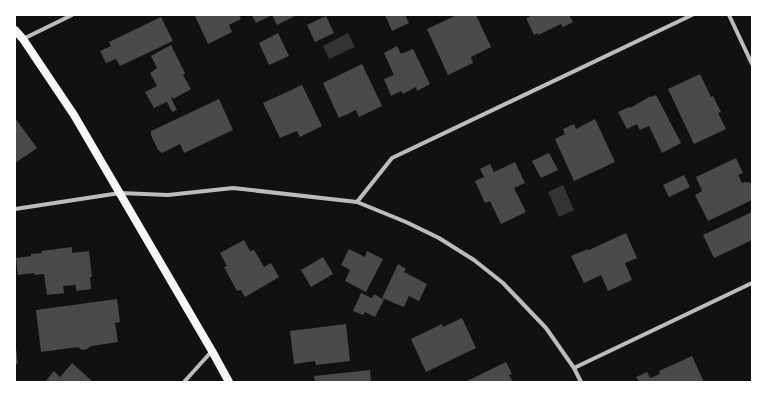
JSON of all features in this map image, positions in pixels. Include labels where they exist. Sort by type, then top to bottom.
[{"type":"main road","points":[[15,30],[23,39],[74,115],[229,382]]},
{"type":"street","points":[[23,39],[72,15]]},
{"type":"street","points":[[357,202],[392,158],[692,15]]},
{"type":"street","points":[[729,15],[752,64]]},
{"type":"street","points":[[15,209],[120,192],[168,195],[233,188],[357,202],[406,222],[439,238],[474,260],[503,283],[546,328],[574,368],[581,382]]},
{"type":"street","points":[[574,368],[752,283]]},
{"type":"street","points":[[184,382],[212,351]]},
{"type":"shaded area","points":[[348,33],[355,47],[329,59],[323,46]]},
{"type":"shaded area","points":[[563,185],[574,210],[559,217],[548,192]]},
{"type":"building","points":[[239,15],[241,19],[229,25],[232,32],[208,44],[195,16]]},
{"type":"building","points":[[252,15],[272,15],[256,23]]},
{"type":"building","points":[[272,15],[297,15],[277,25]]},
{"type":"building","points":[[385,15],[405,15],[409,23],[392,31]]},
{"type":"building","points":[[457,15],[476,15],[491,47],[471,57],[473,63],[448,75],[427,29]]},
{"type":"building","points":[[529,15],[569,15],[573,22],[563,27],[561,24],[538,35],[538,33],[534,35],[526,18],[530,17]]},
{"type":"building","points":[[326,16],[334,33],[315,42],[307,25]]},
{"type":"building","points":[[161,17],[173,41],[120,66],[116,59],[106,63],[100,51],[111,46],[109,42]]},
{"type":"building","points":[[278,33],[289,56],[269,65],[259,43]]},
{"type":"building","points":[[171,45],[185,73],[183,75],[191,89],[173,99],[173,97],[171,98],[177,110],[172,112],[167,102],[154,108],[145,92],[157,86],[150,73],[157,68],[151,56]]},
{"type":"building","points":[[397,46],[401,54],[413,49],[430,84],[417,91],[416,87],[403,94],[401,91],[391,96],[384,79],[394,75],[384,53]]},
{"type":"building","points":[[362,64],[382,106],[359,117],[356,110],[339,118],[323,83]]},
{"type":"building","points":[[700,74],[711,97],[713,96],[721,112],[718,113],[726,129],[694,144],[668,89]]},
{"type":"building","points":[[302,85],[322,126],[300,137],[297,131],[280,138],[263,103]]},
{"type":"building","points":[[656,95],[681,143],[662,153],[649,126],[640,130],[637,124],[627,129],[618,112],[629,107],[630,108],[651,96]]},
{"type":"building","points":[[219,99],[233,130],[184,153],[180,144],[162,153],[158,150],[151,135],[151,131]]},
{"type":"building","points":[[15,118],[37,148],[15,163]]},
{"type":"building","points":[[595,119],[615,162],[574,181],[555,139],[565,134],[563,129],[574,124],[576,129]]},
{"type":"building","points":[[549,153],[558,170],[541,178],[532,161]]},
{"type":"building","points":[[736,158],[743,173],[738,175],[742,183],[752,183],[752,200],[708,221],[695,195],[702,191],[696,177]]},
{"type":"building","points":[[515,162],[525,183],[514,188],[526,212],[501,224],[490,201],[485,203],[475,181],[484,177],[480,169],[490,164],[494,172]]},
{"type":"building","points":[[684,175],[690,187],[669,197],[663,185]]},
{"type":"building","points":[[752,212],[752,240],[714,258],[703,235]]},
{"type":"building","points":[[626,233],[637,258],[625,263],[632,280],[608,291],[601,275],[584,283],[571,256],[588,249],[589,250]]},
{"type":"building","points":[[244,240],[250,251],[254,250],[264,267],[271,263],[279,277],[245,297],[241,290],[237,291],[224,267],[227,266],[220,253]]},
{"type":"building","points":[[72,247],[72,253],[89,251],[92,277],[90,277],[91,289],[76,291],[76,285],[63,286],[64,293],[47,295],[44,274],[35,275],[34,273],[18,275],[16,258],[42,253],[41,251]]},
{"type":"building","points":[[349,249],[365,257],[367,251],[383,259],[366,292],[345,281],[350,270],[341,265]]},
{"type":"building","points":[[323,257],[333,274],[311,287],[301,270]]},
{"type":"building","points":[[398,264],[406,269],[404,272],[427,284],[419,301],[409,296],[404,307],[382,298]]},
{"type":"building","points":[[361,293],[372,298],[374,294],[384,300],[375,317],[365,312],[363,315],[353,311]]},
{"type":"building","points":[[117,299],[120,322],[115,323],[118,342],[91,346],[82,350],[78,347],[41,352],[36,310]]},
{"type":"building","points":[[462,318],[476,348],[426,372],[411,339],[442,324],[443,327]]},
{"type":"building","points":[[346,324],[350,361],[316,365],[315,361],[294,364],[290,331]]},
{"type":"building","points":[[16,348],[18,364],[15,364]]},
{"type":"building","points":[[692,356],[704,382],[639,382],[636,377],[647,372],[650,378],[660,374],[659,371]]},
{"type":"building","points":[[506,362],[512,374],[509,375],[513,382],[465,382]]},
{"type":"building","points":[[72,363],[93,382],[45,382],[54,371],[60,377]]},
{"type":"building","points":[[370,370],[371,382],[315,382],[314,376]]}]
